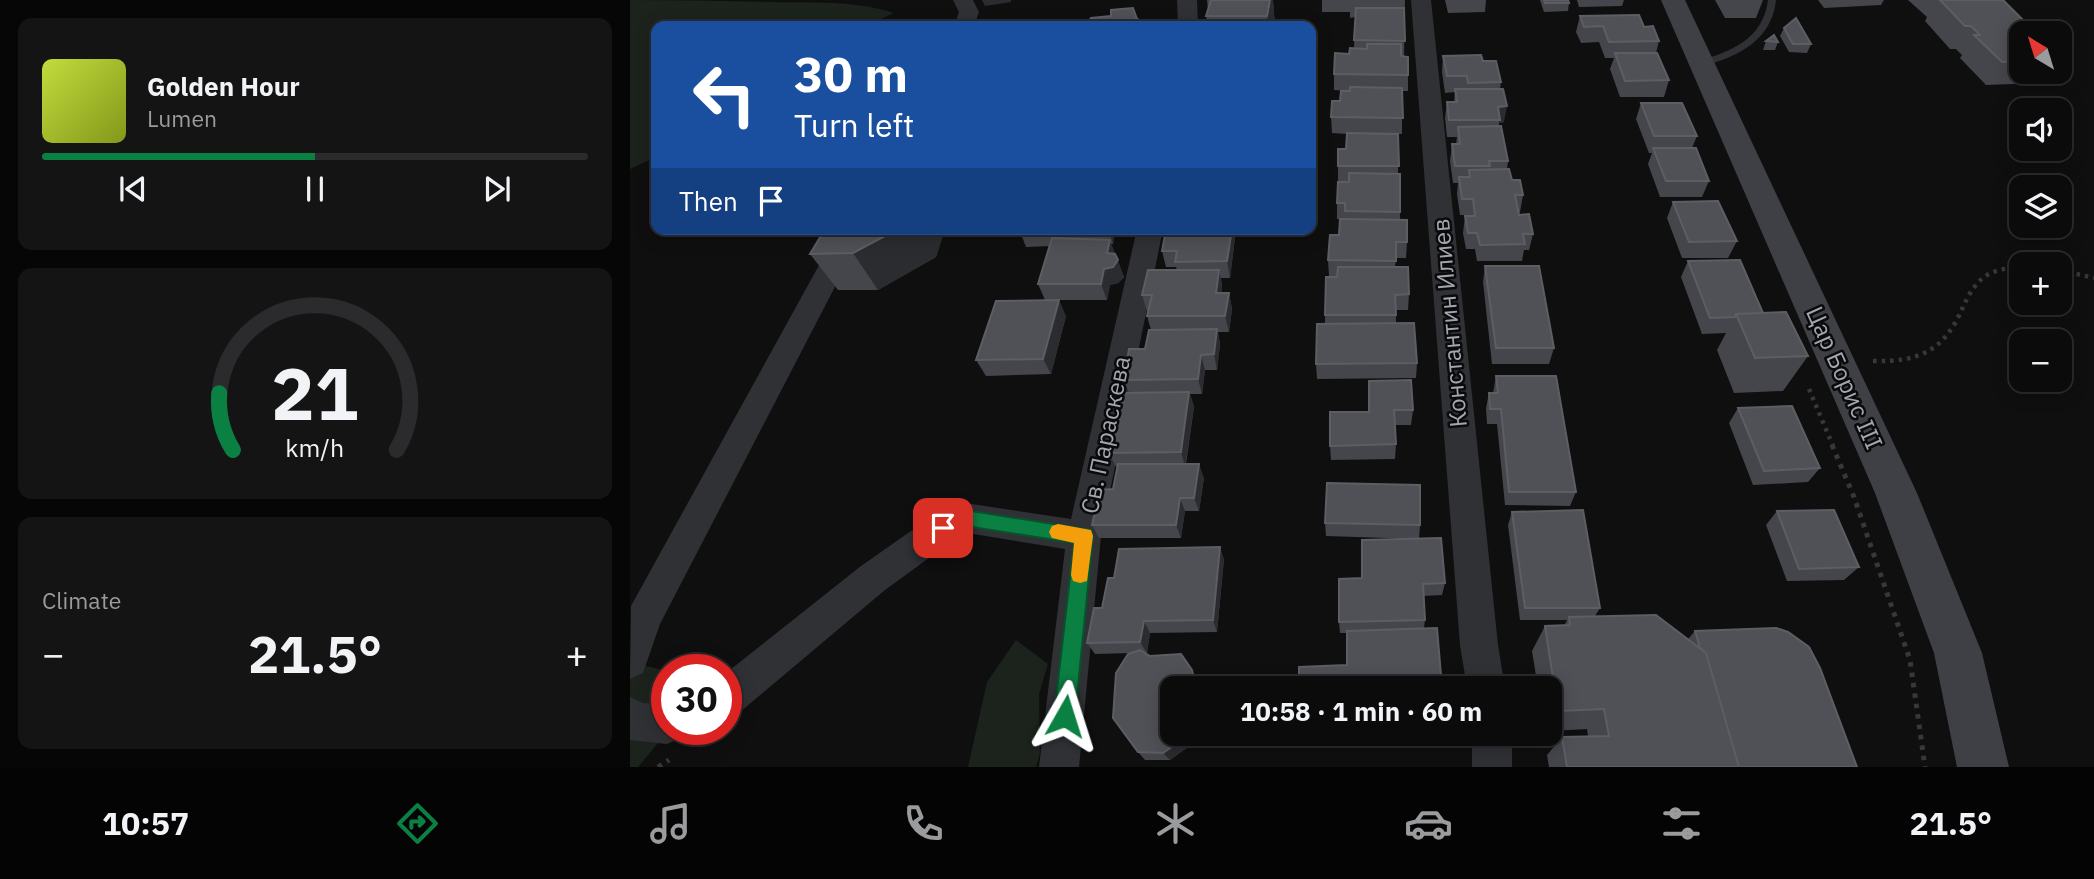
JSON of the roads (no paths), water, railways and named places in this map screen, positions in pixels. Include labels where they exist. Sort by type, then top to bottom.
[{"type":"street","points":[[963,0],[969,12],[966,21]]},
{"type":"street","points":[[1187,0],[1188,21]]},
{"type":"street","name":"Константин Илиев","points":[[1421,0],[1479,645],[1484,676]]},
{"type":"street","name":"Цар Борис III","points":[[1673,0],[1896,493],[1958,653],[1983,767]]},
{"type":"street","points":[[630,660],[644,618],[849,235]]},
{"type":"street","name":"Св. Параскева","points":[[1059,767],[1084,536],[1149,235]]},
{"type":"street","points":[[742,685],[873,578],[943,528],[965,518],[1084,536]]},
{"type":"street","points":[[630,717],[634,722],[651,723]]},
{"type":"street","points":[[1492,746],[1492,767]]},
{"type":"lane","points":[[1702,63],[1726,57],[1747,46],[1772,13],[1772,0]]}]
